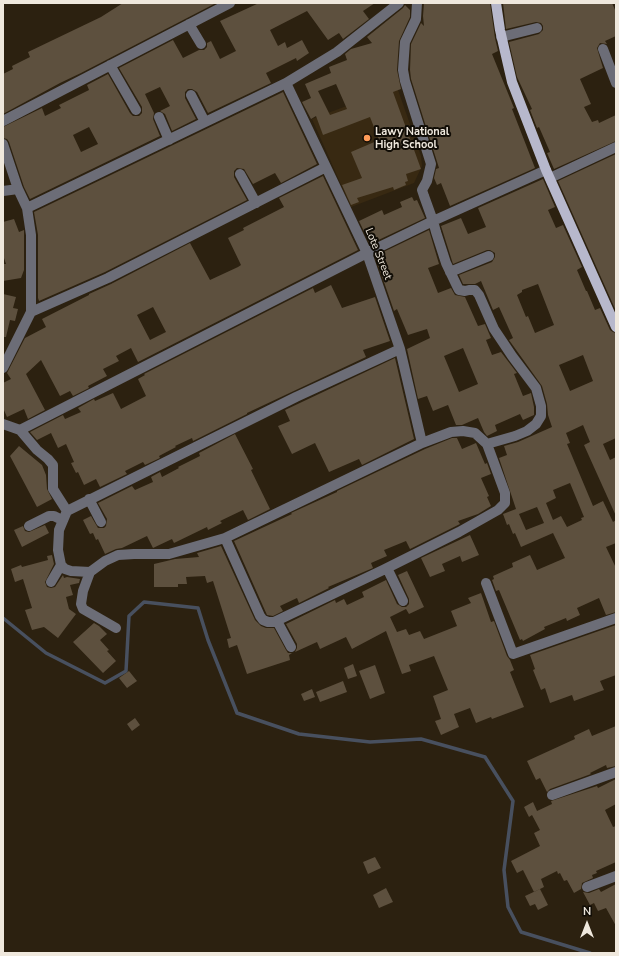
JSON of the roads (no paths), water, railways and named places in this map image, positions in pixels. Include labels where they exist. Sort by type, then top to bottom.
[{"type":"main road","points":[[496,3],[501,37],[512,82],[548,174],[616,327]]},
{"type":"street","points":[[3,121],[230,3]]},
{"type":"street","points":[[27,208],[286,83],[337,52],[399,3]]},
{"type":"street","points":[[417,3],[416,19],[405,42],[403,70],[405,81],[431,164],[427,181],[422,190],[434,220],[436,232],[450,272],[459,290],[474,290],[479,295],[494,329],[536,388],[542,406],[541,416],[536,424],[527,431],[487,444]]},
{"type":"street","points":[[189,24],[201,44]]},
{"type":"street","points":[[501,37],[537,28]]},
{"type":"street","points":[[603,49],[616,83]]},
{"type":"street","points":[[110,65],[136,110]]},
{"type":"street","name":"Lote Street","points":[[286,83],[367,253],[400,349],[422,444]]},
{"type":"street","points":[[191,95],[205,122]]},
{"type":"street","points":[[159,117],[169,140]]},
{"type":"street","points":[[3,144],[18,189],[27,208],[31,235],[31,312],[3,368]]},
{"type":"street","points":[[20,430],[434,220],[616,147]]},
{"type":"street","points":[[31,312],[108,278],[326,167]]},
{"type":"street","points":[[240,174],[256,203]]},
{"type":"street","points":[[3,191],[18,189]]},
{"type":"street","points":[[450,272],[489,256]]},
{"type":"street","points":[[90,572],[71,571],[65,569],[61,565],[58,550],[58,530],[67,511],[296,397],[400,349]]},
{"type":"street","points":[[3,424],[20,430],[37,450],[53,465],[53,489],[67,511]]},
{"type":"street","points":[[116,628],[83,609],[80,600],[90,572],[105,561],[118,555],[169,554],[225,538],[450,432],[463,431],[475,433],[487,444],[505,493],[505,503],[502,507],[458,532],[277,621],[268,622],[263,620],[260,616],[225,538]]},
{"type":"street","points":[[89,499],[101,522]]},
{"type":"street","points":[[29,526],[49,516],[54,516],[62,520]]},
{"type":"street","points":[[51,582],[61,565]]},
{"type":"street","points":[[387,568],[404,601]]},
{"type":"street","points":[[486,583],[513,654],[616,618]]},
{"type":"street","points":[[277,621],[291,647]]},
{"type":"street","points":[[552,795],[616,772]]},
{"type":"street","points":[[587,887],[616,876]]},
{"type":"waterway","points":[[3,618],[46,653],[105,683],[126,671],[129,616],[144,602],[198,608],[208,640],[237,713],[299,734],[370,742],[421,739],[485,757],[513,801],[504,870],[508,907],[521,932],[590,953]]},
{"type":"place","name":"Lawy National High School","points":[[367,138]]}]
